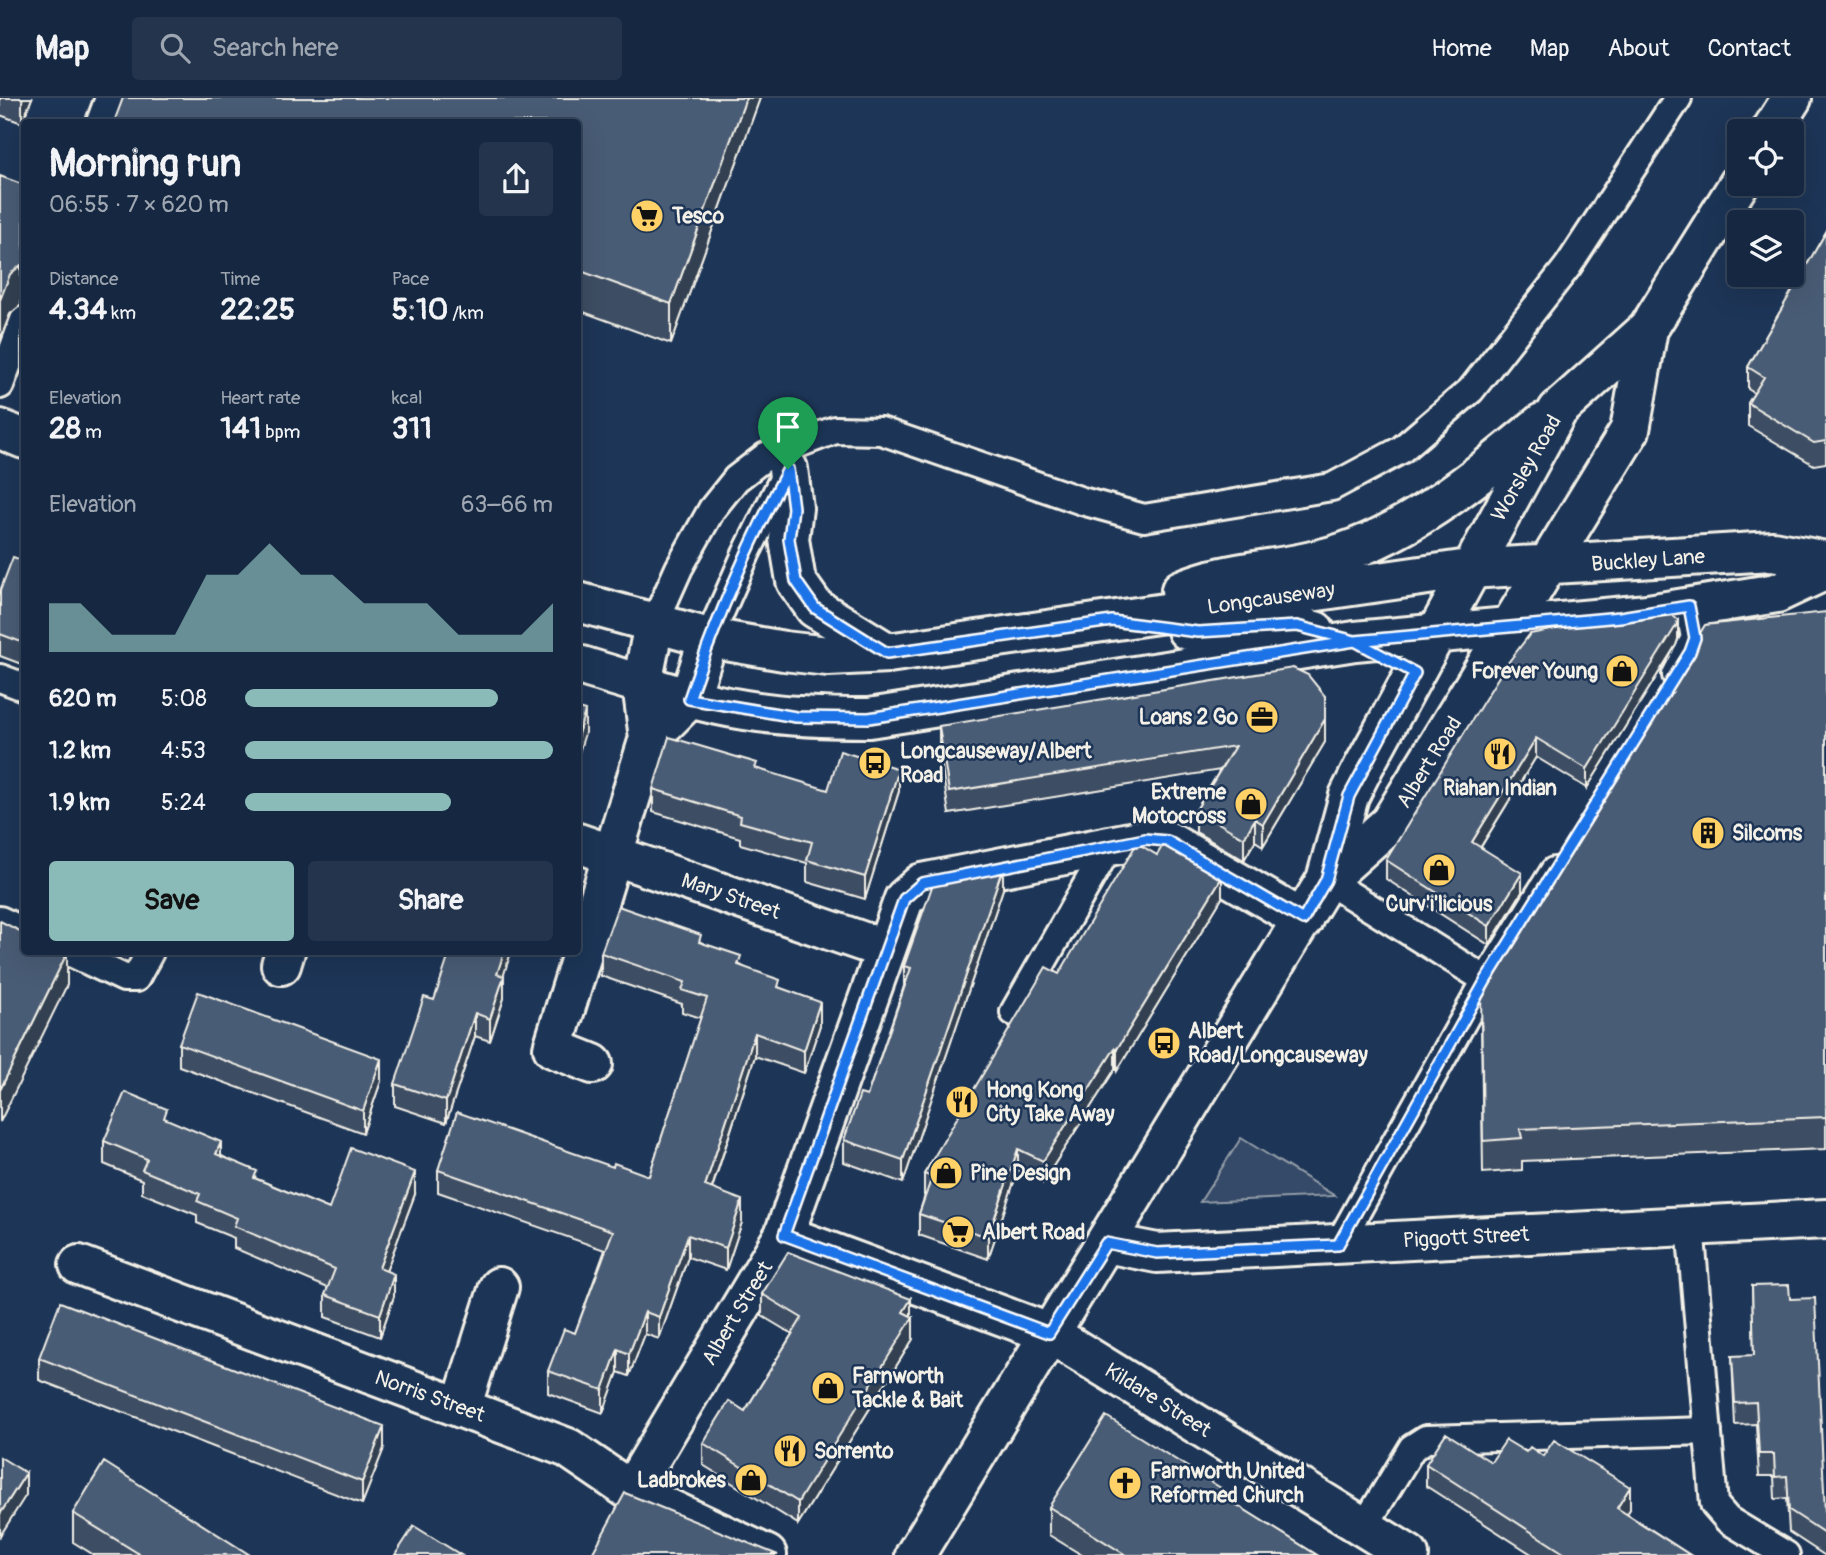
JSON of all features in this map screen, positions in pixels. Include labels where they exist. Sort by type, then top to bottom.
[{"type":"main road","points":[[1779,119],[1792,98]]},
{"type":"main road","name":"Worsley Road","points":[[1436,631],[1558,410],[1648,329],[1731,196]]},
{"type":"main road","name":"Worsley Road","points":[[1511,627],[1630,430],[1648,329]]},
{"type":"main road","points":[[1112,621],[1193,585],[1322,559],[1386,532],[1451,495],[1558,410]]},
{"type":"main road","points":[[795,455],[789,539],[796,581],[815,608],[887,653]]},
{"type":"main road","name":"Buckley Lane","points":[[1469,569],[1545,567],[1773,551],[1826,561]]},
{"type":"main road","name":"Longcauseway","points":[[581,603],[709,638],[828,656],[887,653],[1469,569]]},
{"type":"main road","points":[[581,666],[689,699],[796,717],[869,718],[1355,641],[1436,631],[1648,614],[1777,593],[1826,570]]},
{"type":"main road","points":[[1112,621],[1198,632],[1297,626],[1355,641],[1415,673],[1436,699],[1446,734]]},
{"type":"main road","points":[[593,1064],[553,1048],[615,856],[649,738],[642,684],[654,624]]},
{"type":"main road","name":"Albert Road","points":[[1326,880],[1390,824],[1511,627]]},
{"type":"main road","name":"Albert Road","points":[[915,1555],[1326,880],[1349,796],[1436,631]]},
{"type":"main road","points":[[649,738],[689,699],[709,638]]},
{"type":"main road","name":"Albert Street","points":[[631,1491],[784,1235],[884,949],[904,899],[922,883],[1145,839],[1167,841],[1303,920]]},
{"type":"main road","name":"Mary Street","points":[[581,844],[884,949]]},
{"type":"main road","name":"Piggott Street","points":[[1106,1243],[1157,1253],[1826,1219]]},
{"type":"main road","name":"Kildare Street","points":[[784,1235],[1049,1333],[1409,1555]]},
{"type":"main road","name":"Norris Street","points":[[79,1265],[568,1448],[631,1491],[767,1555]]},
{"type":"main road","points":[[461,1408],[499,1287]]},
{"type":"lane","points":[[101,119],[109,98]]},
{"type":"lane","points":[[709,638],[746,554],[795,455],[835,429],[881,431],[1083,501],[1144,517],[1332,486],[1401,450],[1471,390],[1567,266],[1678,98]]},
{"type":"lane","points":[[0,384],[21,328]]},
{"type":"lane","points":[[654,624],[706,520],[736,479],[766,456],[795,455]]},
{"type":"lane","points":[[1661,699],[1695,638],[1689,606]]},
{"type":"lane","points":[[0,678],[21,686]]},
{"type":"lane","points":[[1014,1012],[1109,846]]},
{"type":"lane","points":[[1338,1245],[1486,980],[1566,851]]},
{"type":"lane","points":[[1326,880],[1486,980]]},
{"type":"lane","points":[[0,920],[21,930]]},
{"type":"lane","points":[[75,955],[124,978],[136,978],[148,955]]},
{"type":"lane","points":[[1690,1224],[1714,1504],[1728,1520],[1786,1555]]},
{"type":"lane","points":[[1364,1527],[1412,1448],[1426,1439],[1709,1431]]},
{"type":"shaded area","points":[[1241,1138],[1335,1196],[1200,1202]]},
{"type":"building","name":"Tesco","points":[[123,98],[746,98],[671,304],[581,271],[581,119],[115,119]]},
{"type":"building","points":[[0,176],[21,184],[21,265],[10,274],[0,300]]},
{"type":"building","points":[[1826,232],[1826,441],[1814,443],[1748,403],[1764,377],[1748,367],[1794,287],[1804,287],[1804,270]]},
{"type":"building","points":[[13,557],[21,560],[21,642],[0,634],[0,591]]},
{"type":"building","name":"Silcoms","points":[[1826,612],[1826,1117],[1520,1129],[1522,1138],[1483,1141],[1481,989],[1705,625]]},
{"type":"building","points":[[1672,615],[1678,620],[1676,626],[1587,769],[1536,738],[1472,842],[1522,873],[1489,926],[1386,860],[1504,668],[1530,634],[1586,623]]},
{"type":"building","points":[[1293,668],[1308,675],[1325,696],[1325,719],[1263,824],[1255,819],[1244,838],[1196,810],[1235,746],[949,792],[939,726]]},
{"type":"building","points":[[669,737],[757,763],[755,768],[828,790],[840,751],[899,769],[865,877],[807,860],[812,842],[740,822],[741,816],[653,789]]},
{"type":"building","points":[[1137,843],[1157,855],[1164,843],[1222,877],[1117,1049],[1115,1048],[1043,1161],[1018,1149],[988,1237],[919,1214],[932,1177],[924,1174],[1046,967],[1059,974]]},
{"type":"building","points":[[1003,867],[903,1160],[844,1140],[860,1094],[867,1096],[911,968],[904,966],[934,881]]},
{"type":"building","points":[[618,906],[701,935],[699,942],[741,956],[738,965],[780,980],[778,987],[820,1002],[804,1051],[755,1033],[705,1186],[742,1200],[726,1248],[688,1235],[659,1317],[645,1312],[629,1354],[618,1349],[603,1390],[548,1371],[564,1329],[575,1333],[613,1231],[438,1170],[457,1112],[613,1167],[614,1163],[649,1176],[707,998],[682,990],[685,982],[601,953]]},
{"type":"building","points":[[0,921],[21,932],[21,955],[66,955],[0,1090]]},
{"type":"building","points":[[449,955],[503,955],[497,974],[504,976],[490,1019],[475,1013],[446,1101],[395,1084],[424,997],[434,1000]]},
{"type":"building","points":[[198,992],[381,1059],[363,1111],[179,1044]]},
{"type":"building","points":[[125,1092],[167,1109],[164,1118],[221,1142],[216,1154],[257,1171],[254,1178],[329,1209],[351,1148],[415,1172],[379,1268],[394,1274],[380,1315],[325,1295],[335,1269],[234,1226],[237,1218],[197,1201],[200,1194],[142,1170],[147,1159],[104,1141]]},
{"type":"building","points":[[788,1252],[911,1299],[903,1312],[913,1317],[798,1502],[703,1443],[729,1401],[745,1411],[802,1318],[762,1294]]},
{"type":"building","points":[[1789,1285],[1790,1299],[1815,1298],[1826,1534],[1789,1510],[1787,1476],[1775,1477],[1774,1454],[1759,1454],[1756,1402],[1735,1403],[1732,1356],[1754,1355],[1752,1286]]},
{"type":"building","points":[[60,1302],[384,1426],[362,1482],[39,1358]]},
{"type":"building","name":"Farnworth United Reformed Church","points":[[1106,1416],[1232,1495],[1229,1500],[1317,1555],[1126,1555],[1049,1507]]},
{"type":"building","points":[[1446,1433],[1491,1462],[1506,1440],[1526,1452],[1530,1447],[1543,1456],[1554,1440],[1630,1487],[1617,1508],[1690,1555],[1567,1555],[1426,1464]]},
{"type":"building","points":[[0,1457],[26,1473],[0,1514]]},
{"type":"building","points":[[104,1462],[250,1555],[141,1555],[73,1513]]},
{"type":"building","points":[[625,1493],[778,1555],[592,1554]]},
{"type":"building","points":[[414,1526],[461,1555],[395,1555]]},
{"type":"place","name":"Tesco","points":[[647,216]]},
{"type":"place","name":"Forever Young","points":[[1622,671]]},
{"type":"place","name":"Loans 2 Go","points":[[1262,717]]},
{"type":"place","name":"Riahan Indian","points":[[1500,754]]},
{"type":"place","name":"Longcauseway/Albert Road","points":[[875,763]]},
{"type":"place","name":"Extreme Motocross","points":[[1251,804]]},
{"type":"place","name":"Silcoms","points":[[1708,833]]},
{"type":"place","name":"Curv'i'licious","points":[[1439,870]]},
{"type":"place","name":"Albert Road/Longcauseway","points":[[1164,1043]]},
{"type":"place","name":"Hong Kong City Take Away","points":[[962,1102]]},
{"type":"place","name":"Pine Design","points":[[946,1173]]},
{"type":"place","name":"Albert Road","points":[[958,1232]]},
{"type":"place","name":"Farnworth Tackle & Bait","points":[[828,1388]]},
{"type":"place","name":"Sorrento","points":[[790,1451]]},
{"type":"place","name":"Ladbrokes","points":[[751,1480]]},
{"type":"place","name":"Farnworth United Reformed Church","points":[[1125,1483]]},
{"type":"route","points":[[788,469],[769,504],[709,638],[689,699],[796,717],[869,718],[1355,641],[1436,631],[1620,617],[1689,606],[1695,638],[1690,652],[1486,980],[1338,1245],[1157,1253],[1106,1243],[1049,1333],[784,1235],[884,949],[904,899],[913,889],[922,883],[1145,839],[1167,841],[1303,920],[1326,880],[1349,796],[1415,673],[1355,641],[1297,626],[1198,632],[1112,621],[887,653],[815,608],[796,581],[789,539],[793,508],[788,469]]}]
